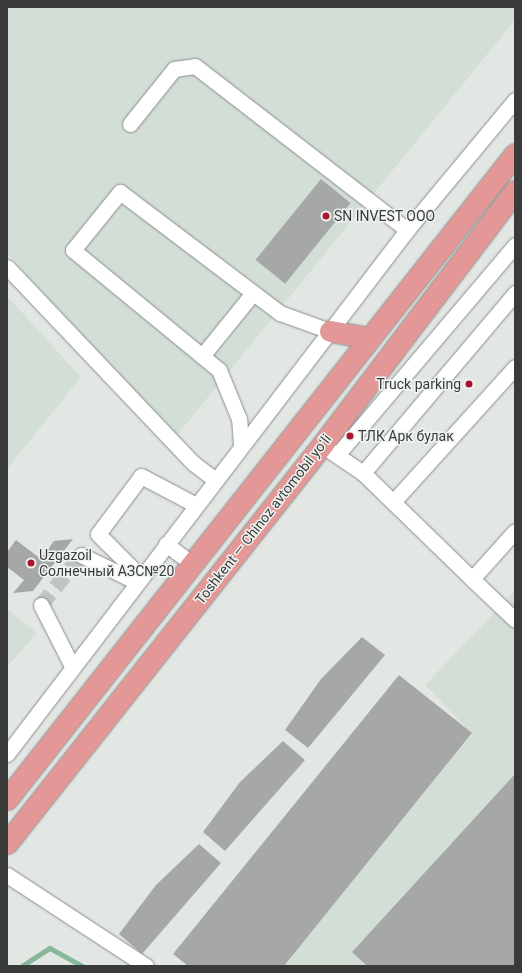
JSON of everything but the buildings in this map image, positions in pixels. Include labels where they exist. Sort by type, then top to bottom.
[{"type":"highway","name":"Toshkent — Chinoz avtomobil yoʻli","points":[[7,799],[185,570],[515,154]]},
{"type":"highway","name":"Toshkent — Chinoz avtomobil yoʻli","points":[[7,843],[198,600],[329,450],[515,191]]},
{"type":"highway","points":[[330,331],[368,338]]},
{"type":"highway","points":[[185,570],[195,590],[198,600]]},
{"type":"street","points":[[130,124],[174,69],[195,66],[407,230]]},
{"type":"street","points":[[7,754],[72,666],[196,505],[214,479],[407,230],[515,100]]},
{"type":"street","points":[[241,445],[239,418],[219,370],[73,250],[120,192],[280,313],[330,331]]},
{"type":"street","points":[[515,245],[329,450],[363,473],[515,620]]},
{"type":"street","points":[[7,267],[193,463],[214,479]]},
{"type":"street","points":[[363,473],[515,292]]},
{"type":"street","points":[[202,356],[253,293]]},
{"type":"street","points":[[393,502],[515,367]]},
{"type":"street","points":[[139,579],[98,534],[141,476],[196,505]]},
{"type":"street","points":[[472,579],[515,531]]},
{"type":"street","points":[[166,544],[185,570]]},
{"type":"street","points":[[81,555],[139,579]]},
{"type":"street","points":[[41,605],[72,666]]},
{"type":"street","points":[[7,875],[146,966]]},
{"type":"shaded area","points":[[7,7],[515,7],[515,20],[174,439],[7,253]]},
{"type":"shaded area","points":[[7,296],[81,377],[7,469]]},
{"type":"shaded area","points":[[515,591],[515,966],[284,966],[472,734],[425,685]]},
{"type":"shaded area","points":[[7,609],[37,633],[7,667]]},
{"type":"waterway","points":[[22,966],[50,948],[83,966]]},
{"type":"tunnel","points":[[41,605],[81,555]]},
{"type":"place","name":"SN INVEST ООО","points":[[326,216]]},
{"type":"place","name":"Truck parking","points":[[469,384]]},
{"type":"place","name":"ТЛК Арк булак","points":[[350,436]]},
{"type":"place","name":"Uzgazoil Солнечный АЗС№20","points":[[31,563]]}]
